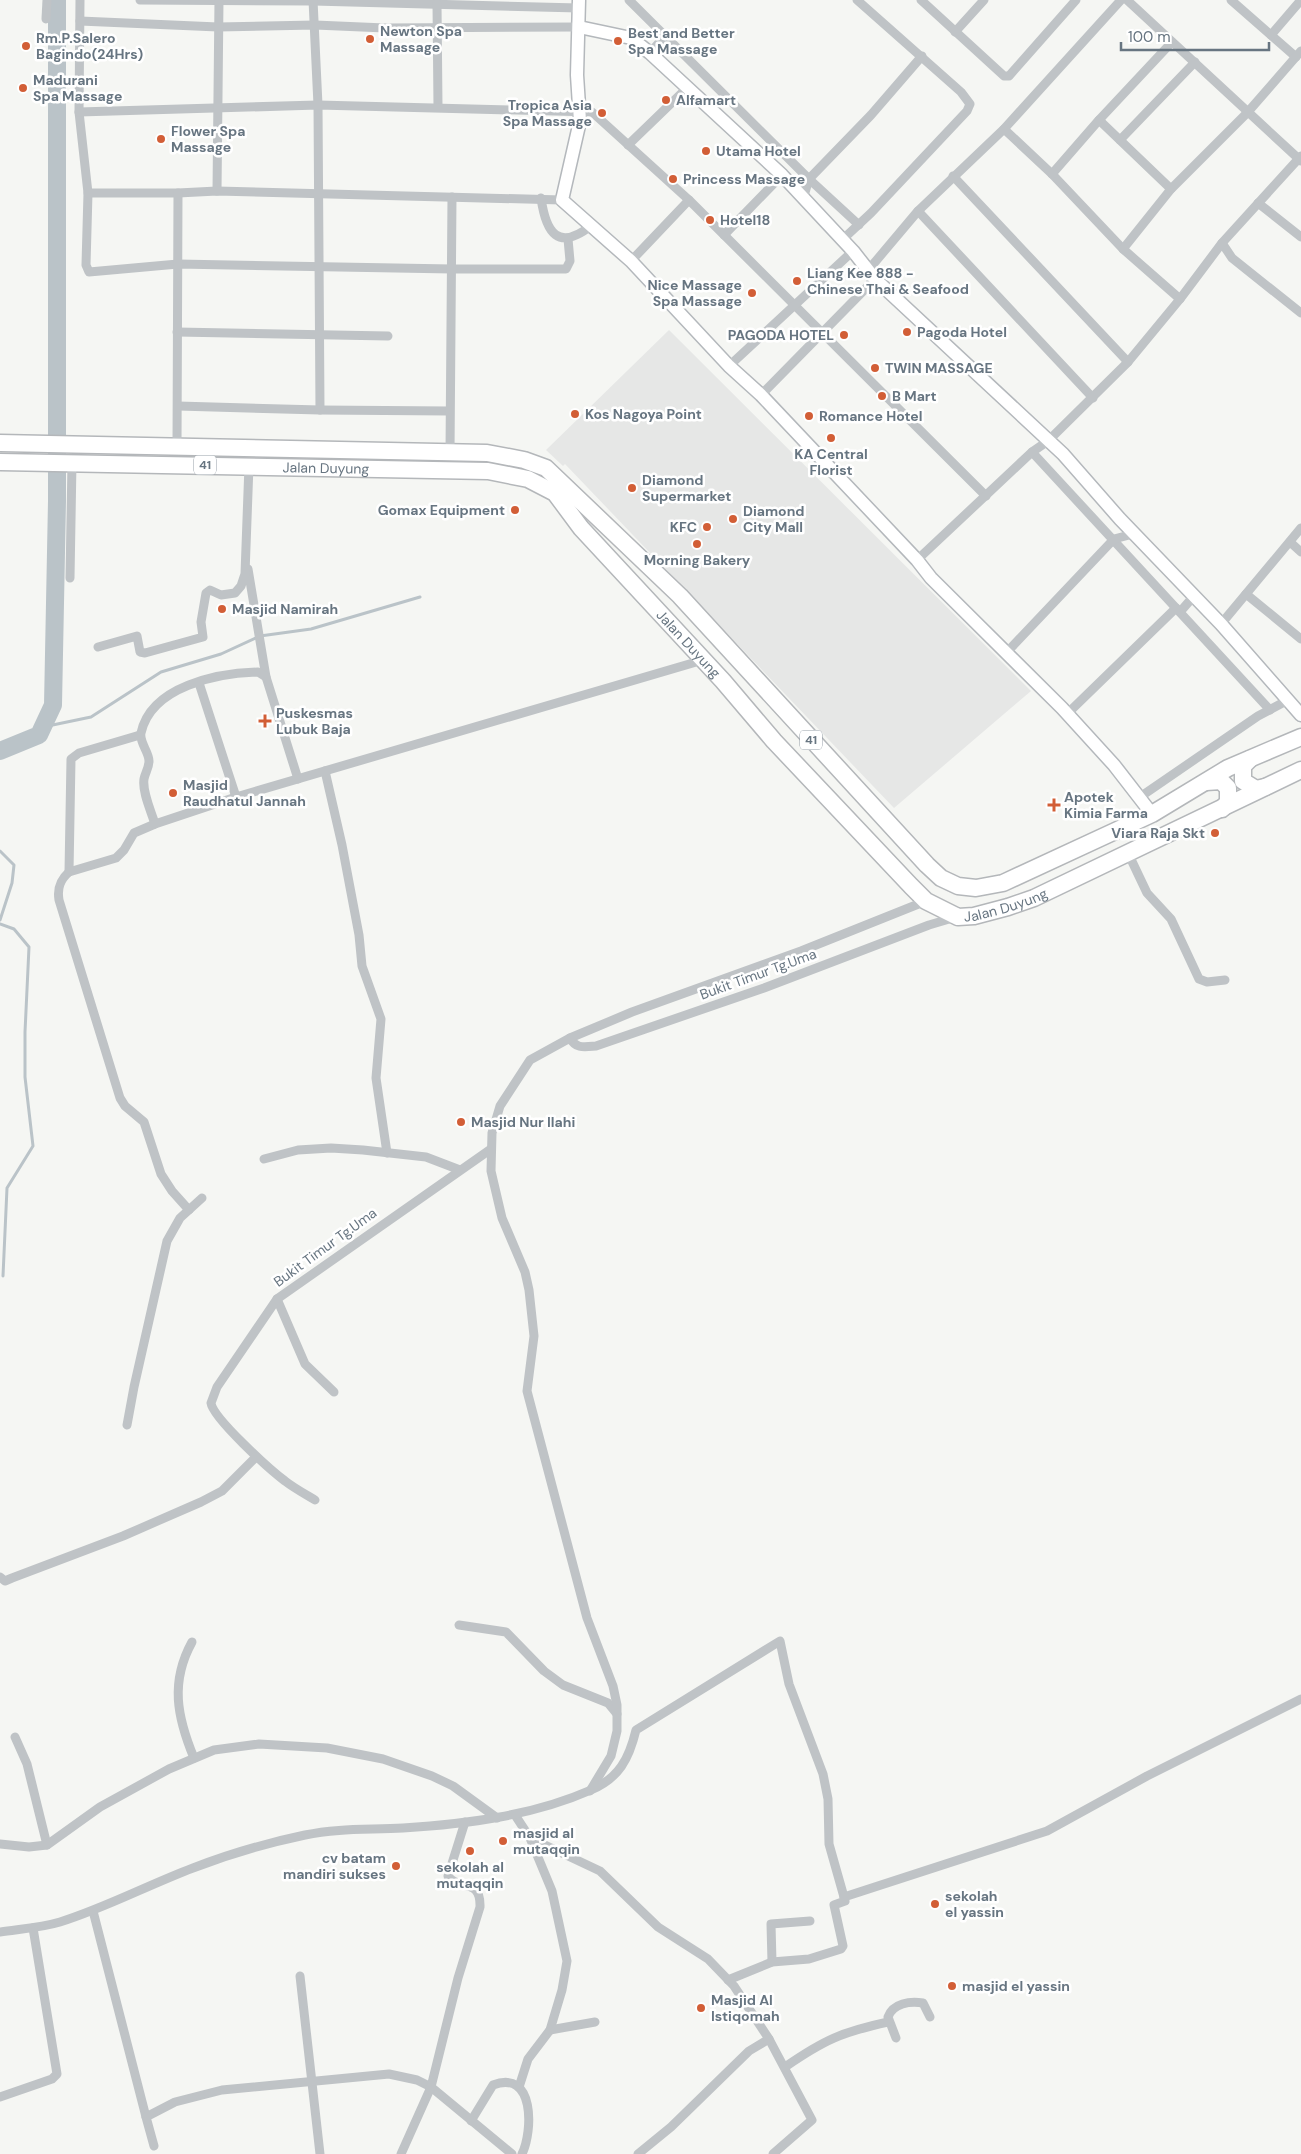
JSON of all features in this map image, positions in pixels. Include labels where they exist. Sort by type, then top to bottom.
[{"type":"highway","name":"Jalan Duyung","points":[[0,443],[342,449],[499,454],[524,460],[552,472],[683,600],[927,865],[953,885],[976,888],[1004,883],[1152,814],[1228,768],[1301,737]]},
{"type":"highway","points":[[342,449],[342,467]]},
{"type":"highway","name":"Jalan Duyung","points":[[0,462],[488,471],[528,479],[547,488],[555,492],[581,528],[699,655],[774,742],[926,901],[958,917],[974,916],[1034,898],[1265,787],[1300,774]]},
{"type":"highway","points":[[665,618],[674,619],[682,616],[683,600]]},
{"type":"highway","points":[[699,655],[694,640],[698,634],[710,630]]},
{"type":"highway","points":[[1250,759],[1243,766],[1243,781],[1256,789],[1265,787]]},
{"type":"highway","points":[[1206,782],[1216,779],[1228,788],[1228,802],[1222,809]]},
{"type":"street","points":[[46,0],[46,19]]},
{"type":"street","points":[[80,0],[80,112],[88,193],[86,265],[89,272],[178,264],[566,269],[570,261],[568,239]]},
{"type":"street","points":[[140,0],[313,0],[437,4],[579,4],[577,75],[579,128],[562,200]]},
{"type":"street","points":[[313,0],[318,105],[321,266],[320,410]]},
{"type":"street","points":[[629,0],[664,37],[721,90],[809,179],[859,225]]},
{"type":"street","points":[[842,240],[859,225],[969,106],[969,102],[960,92],[922,56],[857,0]]},
{"type":"street","points":[[921,0],[1001,75],[1006,76],[1076,0]]},
{"type":"street","points":[[955,32],[984,0]]},
{"type":"street","points":[[873,277],[870,268],[918,212],[953,176],[1004,129],[1121,0]]},
{"type":"street","points":[[917,560],[1032,452],[1048,440],[1093,398],[1128,362],[1180,299],[1222,243],[1300,159],[1247,113],[1127,0]]},
{"type":"street","points":[[1123,249],[1171,189],[1247,113],[1298,54],[1271,35],[1231,0]]},
{"type":"street","points":[[1271,35],[1301,0]]},
{"type":"street","points":[[216,191],[219,1]]},
{"type":"street","points":[[437,4],[438,106]]},
{"type":"street","points":[[80,21],[218,27],[315,25],[437,28],[579,27],[630,38],[650,53],[686,89],[782,175],[853,251],[873,277],[1063,454],[1192,597],[1221,624],[1301,714]]},
{"type":"street","points":[[650,53],[664,37]]},
{"type":"street","points":[[1052,174],[1099,120],[1172,42]]},
{"type":"street","points":[[803,199],[809,179],[871,115],[922,56]]},
{"type":"street","points":[[1120,140],[1195,62]]},
{"type":"street","points":[[628,145],[686,89]]},
{"type":"street","points":[[80,112],[318,105],[579,110],[595,114],[689,200],[986,496]]},
{"type":"street","points":[[1099,120],[1171,189]]},
{"type":"street","points":[[1004,129],[1052,174],[1123,249],[1180,299]]},
{"type":"street","points":[[724,235],[782,175]]},
{"type":"street","points":[[953,176],[1128,362]]},
{"type":"street","points":[[88,193],[216,191],[562,200],[631,261],[729,366],[761,395],[917,560],[931,578],[1067,714],[1140,797],[1152,814]]},
{"type":"street","points":[[177,446],[178,193]]},
{"type":"street","points":[[450,453],[452,197]]},
{"type":"street","points":[[541,198],[544,219],[553,233],[568,239],[578,236],[592,225]]},
{"type":"street","points":[[631,261],[689,200]]},
{"type":"street","points":[[1258,203],[1301,237]]},
{"type":"street","points":[[918,212],[1093,398]]},
{"type":"street","points":[[1222,243],[1232,258],[1301,313]]},
{"type":"street","points":[[729,366],[853,251]]},
{"type":"street","points":[[761,395],[823,332],[873,277]]},
{"type":"street","points":[[177,332],[388,336]]},
{"type":"street","points":[[178,406],[449,411]]},
{"type":"street","points":[[1032,452],[1270,710]]},
{"type":"street","points":[[70,462],[70,578]]},
{"type":"street","points":[[249,466],[247,564],[266,677],[298,779]]},
{"type":"street","points":[[1221,624],[1301,528]]},
{"type":"street","points":[[1007,652],[1114,539],[1134,534]]},
{"type":"street","points":[[1290,542],[1301,552]]},
{"type":"street","points":[[98,647],[137,636],[140,652],[145,653],[200,638],[204,632],[201,622],[206,593],[210,590],[221,595],[237,591],[242,586],[247,564]]},
{"type":"street","points":[[1246,594],[1301,639]]},
{"type":"street","points":[[1067,714],[1192,597]]},
{"type":"street","points":[[189,1210],[172,1191],[161,1174],[144,1122],[125,1106],[120,1098],[59,900],[60,883],[69,872],[116,858],[121,854],[134,833],[155,824],[236,797],[699,655]]},
{"type":"street","points":[[155,824],[144,781],[150,759],[140,735],[144,724],[156,705],[172,692],[227,675],[261,672],[266,677]]},
{"type":"street","points":[[199,683],[236,797]]},
{"type":"street","points":[[1140,797],[1270,710],[1288,700]]},
{"type":"street","points":[[69,872],[71,759],[79,753],[140,735]]},
{"type":"street","points":[[325,771],[342,845],[359,935],[362,966],[381,1019],[376,1078],[387,1153]]},
{"type":"street","points":[[1128,853],[1147,892],[1171,919],[1198,979],[1207,982],[1225,980]]},
{"type":"street","name":"Bukit Timur Tg.Uma","points":[[314,1500],[285,1482],[256,1457],[215,1412],[211,1403],[218,1387],[277,1299],[340,1252],[491,1149],[492,1133],[500,1106],[530,1060],[570,1038],[650,1005],[801,952],[926,901]]},
{"type":"street","name":"Bukit Timur Tg.Uma","points":[[570,1038],[573,1044],[580,1048],[596,1046],[764,988],[929,925],[958,917]]},
{"type":"street","points":[[264,1159],[298,1150],[331,1148],[426,1157],[460,1170]]},
{"type":"street","points":[[491,1149],[494,1189],[502,1218],[525,1272],[529,1290],[534,1336],[527,1391],[587,1618],[613,1686],[618,1717],[612,1756],[590,1791]]},
{"type":"street","points":[[128,1425],[136,1378],[167,1241],[172,1229],[202,1198]]},
{"type":"street","points":[[277,1299],[305,1364],[334,1392]]},
{"type":"street","points":[[0,1577],[5,1580],[30,1572],[123,1536],[201,1502],[222,1491],[256,1457]]},
{"type":"street","points":[[459,1625],[506,1632],[544,1671],[563,1685],[608,1703],[618,1717]]},
{"type":"street","points":[[0,1932],[58,1923],[193,1868],[253,1848],[322,1832],[350,1829],[401,1828],[515,1815],[590,1791],[615,1776],[626,1762],[636,1730],[780,1641],[789,1684],[823,1774],[828,1799],[829,1844],[845,1901],[834,1905],[842,1948],[809,1959],[772,1962],[728,1980]]},
{"type":"street","points":[[192,1642],[180,1668],[178,1692],[180,1716],[194,1758]]},
{"type":"street","points":[[844,1897],[1052,1828],[1147,1776],[1301,1699]]},
{"type":"street","points":[[15,1737],[27,1764],[47,1845]]},
{"type":"street","points":[[0,1844],[29,1848],[47,1845],[100,1807],[169,1769],[214,1750],[259,1744],[327,1748],[383,1759],[432,1776],[453,1786],[497,1818]]},
{"type":"street","points":[[515,1815],[530,1838],[552,1892],[567,1961],[562,1990],[550,2030],[528,2059],[519,2087]]},
{"type":"street","points":[[401,2154],[431,2087],[453,1994],[480,1907],[480,1901],[475,1889],[448,1876],[465,1822]]},
{"type":"street","points":[[530,1838],[600,1871],[658,1927],[708,1960],[728,1980],[769,2039],[785,2066],[812,2122],[773,2154]]},
{"type":"street","points":[[93,1910],[154,2146]]},
{"type":"street","points":[[772,1962],[771,1924],[810,1920]]},
{"type":"street","points":[[0,2097],[57,2075],[33,1928]]},
{"type":"street","points":[[300,1976],[320,2154]]},
{"type":"street","points":[[896,2038],[888,2022],[889,2014],[894,2008],[914,2002],[925,2005],[930,2017]]},
{"type":"street","points":[[550,2030],[595,2022]]},
{"type":"street","points":[[785,2066],[831,2038],[850,2030],[888,2022]]},
{"type":"street","points":[[638,2154],[671,2127],[749,2051],[769,2039]]},
{"type":"street","points":[[146,2117],[175,2102],[199,2094],[222,2090],[389,2074],[417,2080],[431,2087],[512,2154]]},
{"type":"street","points":[[470,2121],[493,2085],[507,2083],[519,2087],[526,2098],[530,2121],[527,2143],[522,2154]]},
{"type":"shaded area","points":[[669,330],[1031,691],[894,808],[565,464],[563,466],[546,450]]},
{"type":"waterway","points":[[0,751],[39,735],[53,705],[57,501],[57,0]]},
{"type":"waterway","points":[[43,727],[91,717],[161,672],[221,654],[260,636],[311,629],[420,597]]},
{"type":"waterway","points":[[0,851],[14,865],[12,883],[0,920]]},
{"type":"waterway","points":[[0,924],[14,929],[29,947],[25,1077],[33,1146],[7,1188],[3,1276]]},
{"type":"place","name":"Newton Spa Massage","points":[[370,39]]},
{"type":"place","name":"Best and Better Spa Massage","points":[[618,41]]},
{"type":"place","name":"Rm.P.Salero Bagindo(24Hrs)","points":[[26,46]]},
{"type":"place","name":"Madurani Spa Massage","points":[[23,88]]},
{"type":"place","name":"Alfamart","points":[[666,100]]},
{"type":"place","name":"Tropica Asia Spa Massage","points":[[602,113]]},
{"type":"place","name":"Flower Spa Massage","points":[[161,139]]},
{"type":"place","name":"Utama Hotel","points":[[706,151]]},
{"type":"place","name":"Princess Massage","points":[[673,179]]},
{"type":"place","name":"Hotel18","points":[[710,220]]},
{"type":"place","name":"Liang Kee 888 - Chinese Thai & Seafood","points":[[797,281]]},
{"type":"place","name":"Nice Massage Spa Massage","points":[[752,293]]},
{"type":"place","name":"Pagoda Hotel","points":[[907,332]]},
{"type":"place","name":"PAGODA HOTEL","points":[[844,335]]},
{"type":"place","name":"TWIN MASSAGE","points":[[875,368]]},
{"type":"place","name":"B Mart","points":[[882,396]]},
{"type":"place","name":"Kos Nagoya Point","points":[[575,414]]},
{"type":"place","name":"Romance Hotel","points":[[809,416]]},
{"type":"place","name":"KA Central Florist","points":[[831,438]]},
{"type":"place","name":"Diamond Supermarket","points":[[632,488]]},
{"type":"place","name":"Gomax Equipment","points":[[515,510]]},
{"type":"place","name":"Diamond City Mall","points":[[733,519]]},
{"type":"place","name":"KFC","points":[[707,527]]},
{"type":"place","name":"Morning Bakery","points":[[697,544]]},
{"type":"place","name":"Masjid Namirah","points":[[222,609]]},
{"type":"place","name":"Puskesmas Lubuk Baja","points":[[265,721]]},
{"type":"place","name":"Masjid Raudhatul Jannah","points":[[173,793]]},
{"type":"place","name":"Apotek Kimia Farma","points":[[1054,805]]},
{"type":"place","name":"Viara Raja Skt","points":[[1215,833]]},
{"type":"place","name":"Masjid Nur Ilahi","points":[[461,1122]]},
{"type":"place","name":"masjid al mutaqqin","points":[[503,1841]]},
{"type":"place","name":"sekolah al mutaqqin","points":[[470,1851]]},
{"type":"place","name":"cv batam mandiri sukses","points":[[396,1866]]},
{"type":"place","name":"sekolah el yassin","points":[[935,1904]]},
{"type":"place","name":"masjid el yassin","points":[[952,1986]]},
{"type":"place","name":"Masjid Al Istiqomah","points":[[701,2008]]}]
